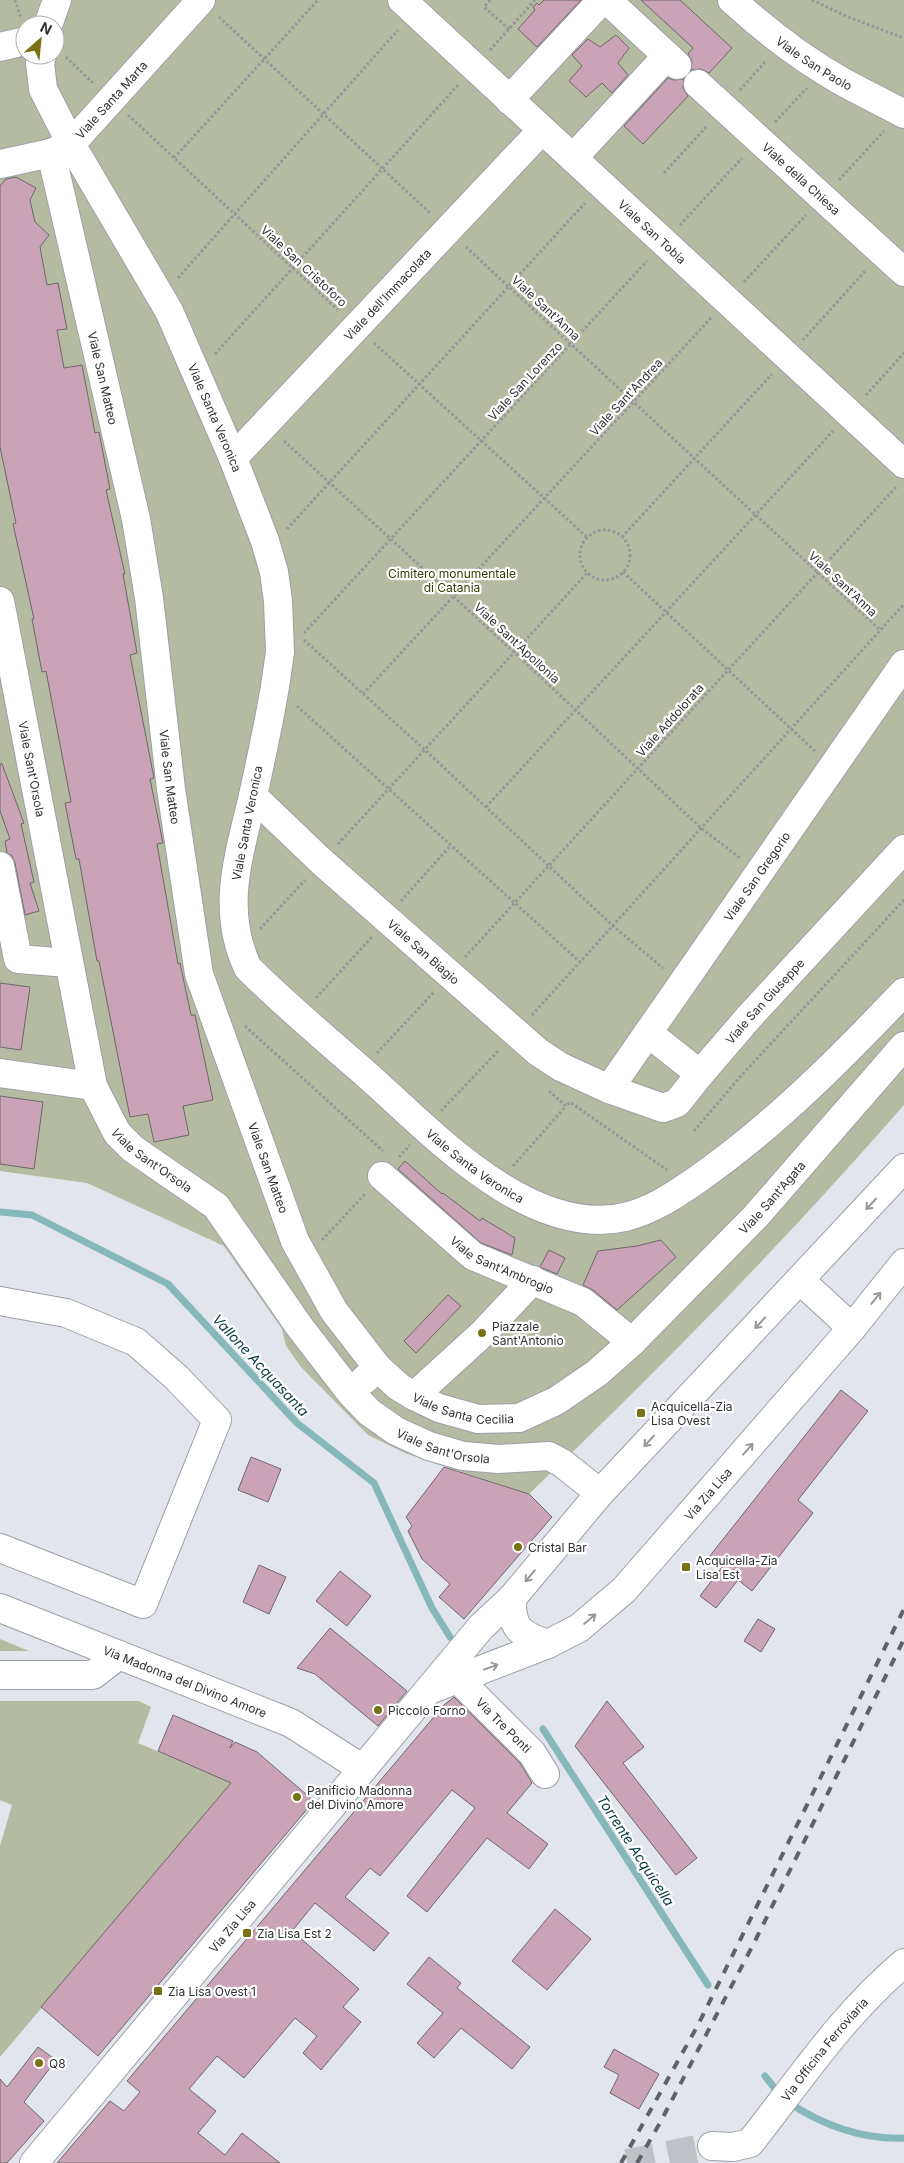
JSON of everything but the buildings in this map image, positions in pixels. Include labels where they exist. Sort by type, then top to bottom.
[{"type":"street","points":[[52,15],[57,0]]},
{"type":"street","name":"Viale Santa Marta","points":[[61,149],[111,100],[201,0]]},
{"type":"street","points":[[510,100],[602,0]]},
{"type":"street","points":[[573,158],[672,61],[606,0]]},
{"type":"street","name":"Viale San Paolo","points":[[732,0],[776,38],[824,70],[900,112]]},
{"type":"street","name":"Viale San Tobia","points":[[408,6],[849,413],[901,475]]},
{"type":"street","points":[[0,47],[15,43]]},
{"type":"street","name":"Viale Santa Veronica","points":[[40,65],[44,89],[61,149],[161,296],[233,458],[265,541],[274,572],[279,618],[280,652],[275,687],[253,796],[239,852],[234,891],[233,918],[240,950],[248,968],[469,1165],[496,1185],[520,1199],[559,1214],[600,1220],[623,1218],[657,1206],[729,1157],[810,1086],[904,992]]},
{"type":"street","name":"Viale della Chiesa","points":[[698,84],[904,272]]},
{"type":"street","name":"Viale dell'Immacolata","points":[[233,458],[542,130]]},
{"type":"street","points":[[0,164],[61,149]]},
{"type":"street","name":"Viale San Matteo","points":[[61,149],[136,519],[149,598],[171,789],[199,974],[294,1241],[334,1311],[378,1368]]},
{"type":"street","name":"Viale Sant'Orsola","points":[[0,601],[93,1086],[117,1133],[132,1149],[216,1206],[299,1326],[350,1392],[368,1412],[396,1431],[429,1446],[463,1456],[499,1460],[549,1456],[562,1463],[600,1493]]},
{"type":"street","name":"Viale San Gregorio","points":[[609,1089],[904,664]]},
{"type":"street","name":"Viale San Biagio","points":[[253,796],[314,870],[509,1040],[538,1052],[561,1067],[609,1089]]},
{"type":"street","name":"Viale San Giuseppe","points":[[609,1089],[663,1108],[677,1103],[700,1074],[904,849]]},
{"type":"street","points":[[0,866],[18,959],[69,963]]},
{"type":"street","points":[[648,1033],[700,1074]]},
{"type":"street","name":"Viale Sant'Agata","points":[[632,1342],[756,1216],[904,1046]]},
{"type":"street","points":[[0,1073],[93,1086]]},
{"type":"street","name":"Via Zia Lisa","points":[[34,2163],[481,1627],[512,1598],[600,1493],[904,1168]]},
{"type":"street","name":"Viale Sant'Ambrogio","points":[[388,1169],[473,1256],[583,1302],[632,1342]]},
{"type":"street","name":"Via Zia Lisa","points":[[429,1690],[548,1644],[579,1628],[624,1590],[852,1328],[904,1263]]},
{"type":"street","points":[[414,1396],[482,1334],[533,1280]]},
{"type":"street","points":[[801,1280],[852,1328]]},
{"type":"street","points":[[0,1301],[66,1313],[136,1342],[177,1378],[217,1420],[143,1604],[0,1548]]},
{"type":"street","name":"Viale Santa Cecilia","points":[[378,1368],[399,1387],[440,1408],[478,1419],[519,1418],[556,1401],[597,1373],[632,1342]]},
{"type":"street","points":[[350,1392],[378,1368]]},
{"type":"street","points":[[512,1598],[513,1621],[520,1631],[532,1639],[548,1644]]},
{"type":"street","name":"Via Madonna del Divino Amore","points":[[0,1608],[291,1723],[363,1769]]},
{"type":"street","points":[[0,1675],[94,1675],[119,1655]]},
{"type":"street","name":"Via Tre Ponti","points":[[458,1679],[532,1753],[545,1774]]},
{"type":"street","name":"Via Officina Ferroviaria","points":[[743,2153],[801,2076],[867,1997],[904,1963]]},
{"type":"street","points":[[712,2146],[733,2147],[743,2153]]},
{"type":"path","name":"Viale Sant'Anna","points":[[201,0],[880,630]]},
{"type":"path","points":[[174,158],[318,0]]},
{"type":"path","points":[[490,0],[484,7],[509,29]]},
{"type":"path","points":[[197,374],[535,0]]},
{"type":"path","points":[[812,0],[848,17],[904,38]]},
{"type":"path","points":[[161,296],[324,113],[408,6]]},
{"type":"path","name":"Viale San Cristoforo","points":[[65,64],[111,100],[588,538]]},
{"type":"path","name":"Viale San Lorenzo","points":[[363,694],[300,637],[824,70]]},
{"type":"path","name":"Viale Sant'Andrea","points":[[363,694],[900,112]]},
{"type":"path","points":[[265,541],[283,533],[602,185]]},
{"type":"path","points":[[622,538],[883,252]]},
{"type":"path","points":[[486,807],[904,353]]},
{"type":"path","name":"Viale Sant'Apollonia","points":[[265,424],[453,596],[701,828],[759,872]]},
{"type":"path","name":"Viale Addolorata","points":[[361,1070],[818,572],[901,475]]},
{"type":"path","points":[[614,530],[622,538],[629,543],[630,564],[617,578],[597,580],[581,566],[580,546],[593,531],[614,530]]},
{"type":"path","points":[[240,950],[588,572]]},
{"type":"path","points":[[623,572],[832,767]]},
{"type":"path","points":[[426,1127],[509,1040],[904,604]]},
{"type":"path","points":[[275,687],[580,962]]},
{"type":"path","points":[[363,694],[613,926],[682,984]]},
{"type":"path","points":[[300,1015],[451,845]]},
{"type":"path","points":[[694,1131],[739,1078],[904,900]]},
{"type":"path","points":[[242,1023],[388,1169]]},
{"type":"path","points":[[496,1185],[566,1106]]},
{"type":"path","points":[[304,1259],[400,1155]]},
{"type":"green space","name":"Cimitero monumentale di Catania","points":[[0,0],[904,0],[904,1105],[721,1304],[529,1494],[405,1453],[368,1435],[301,1367],[286,1346],[282,1329],[224,1246],[87,1183],[0,1171]]},
{"type":"green space","points":[[0,1639],[29,1651],[0,1651]]},
{"type":"green space","points":[[0,1701],[139,1701],[151,1707],[138,1743],[232,1783],[0,2057],[0,1846],[12,1805],[0,1800]]},
{"type":"waterway","name":"Vallone Acquasanta","points":[[0,1212],[32,1215],[168,1284],[297,1423],[374,1483],[432,1608],[450,1637]]},
{"type":"waterway","name":"Torrente Acquicella","points":[[543,1729],[708,1985]]},
{"type":"waterway","name":"Torrente Acquicella","points":[[765,2076],[780,2095]]},
{"type":"waterway","name":"Torrente Acquicella","points":[[788,2102],[815,2118],[858,2134],[904,2138]]},
{"type":"tunnel","points":[[627,2163],[712,2146]]},
{"type":"railway","points":[[621,2163],[698,2025],[904,1609]]},
{"type":"railway","points":[[637,2163],[754,1943],[904,1639]]},
{"type":"place","name":"Piazzale Sant'Antonio","points":[[482,1333]]},
{"type":"place","name":"Acquicella-Zia Lisa Ovest","points":[[641,1413]]},
{"type":"place","name":"Cristal Bar","points":[[518,1547]]},
{"type":"place","name":"Acquicella-Zia Lisa Est","points":[[686,1567]]},
{"type":"place","name":"Piccolo Forno","points":[[378,1710]]},
{"type":"place","name":"Panificio Madonna del Divino Amore","points":[[297,1797]]},
{"type":"place","name":"Zia Lisa Est 2","points":[[247,1933]]},
{"type":"place","name":"Zia Lisa Ovest 1","points":[[158,1991]]},
{"type":"place","name":"Q8","points":[[39,2063]]}]
